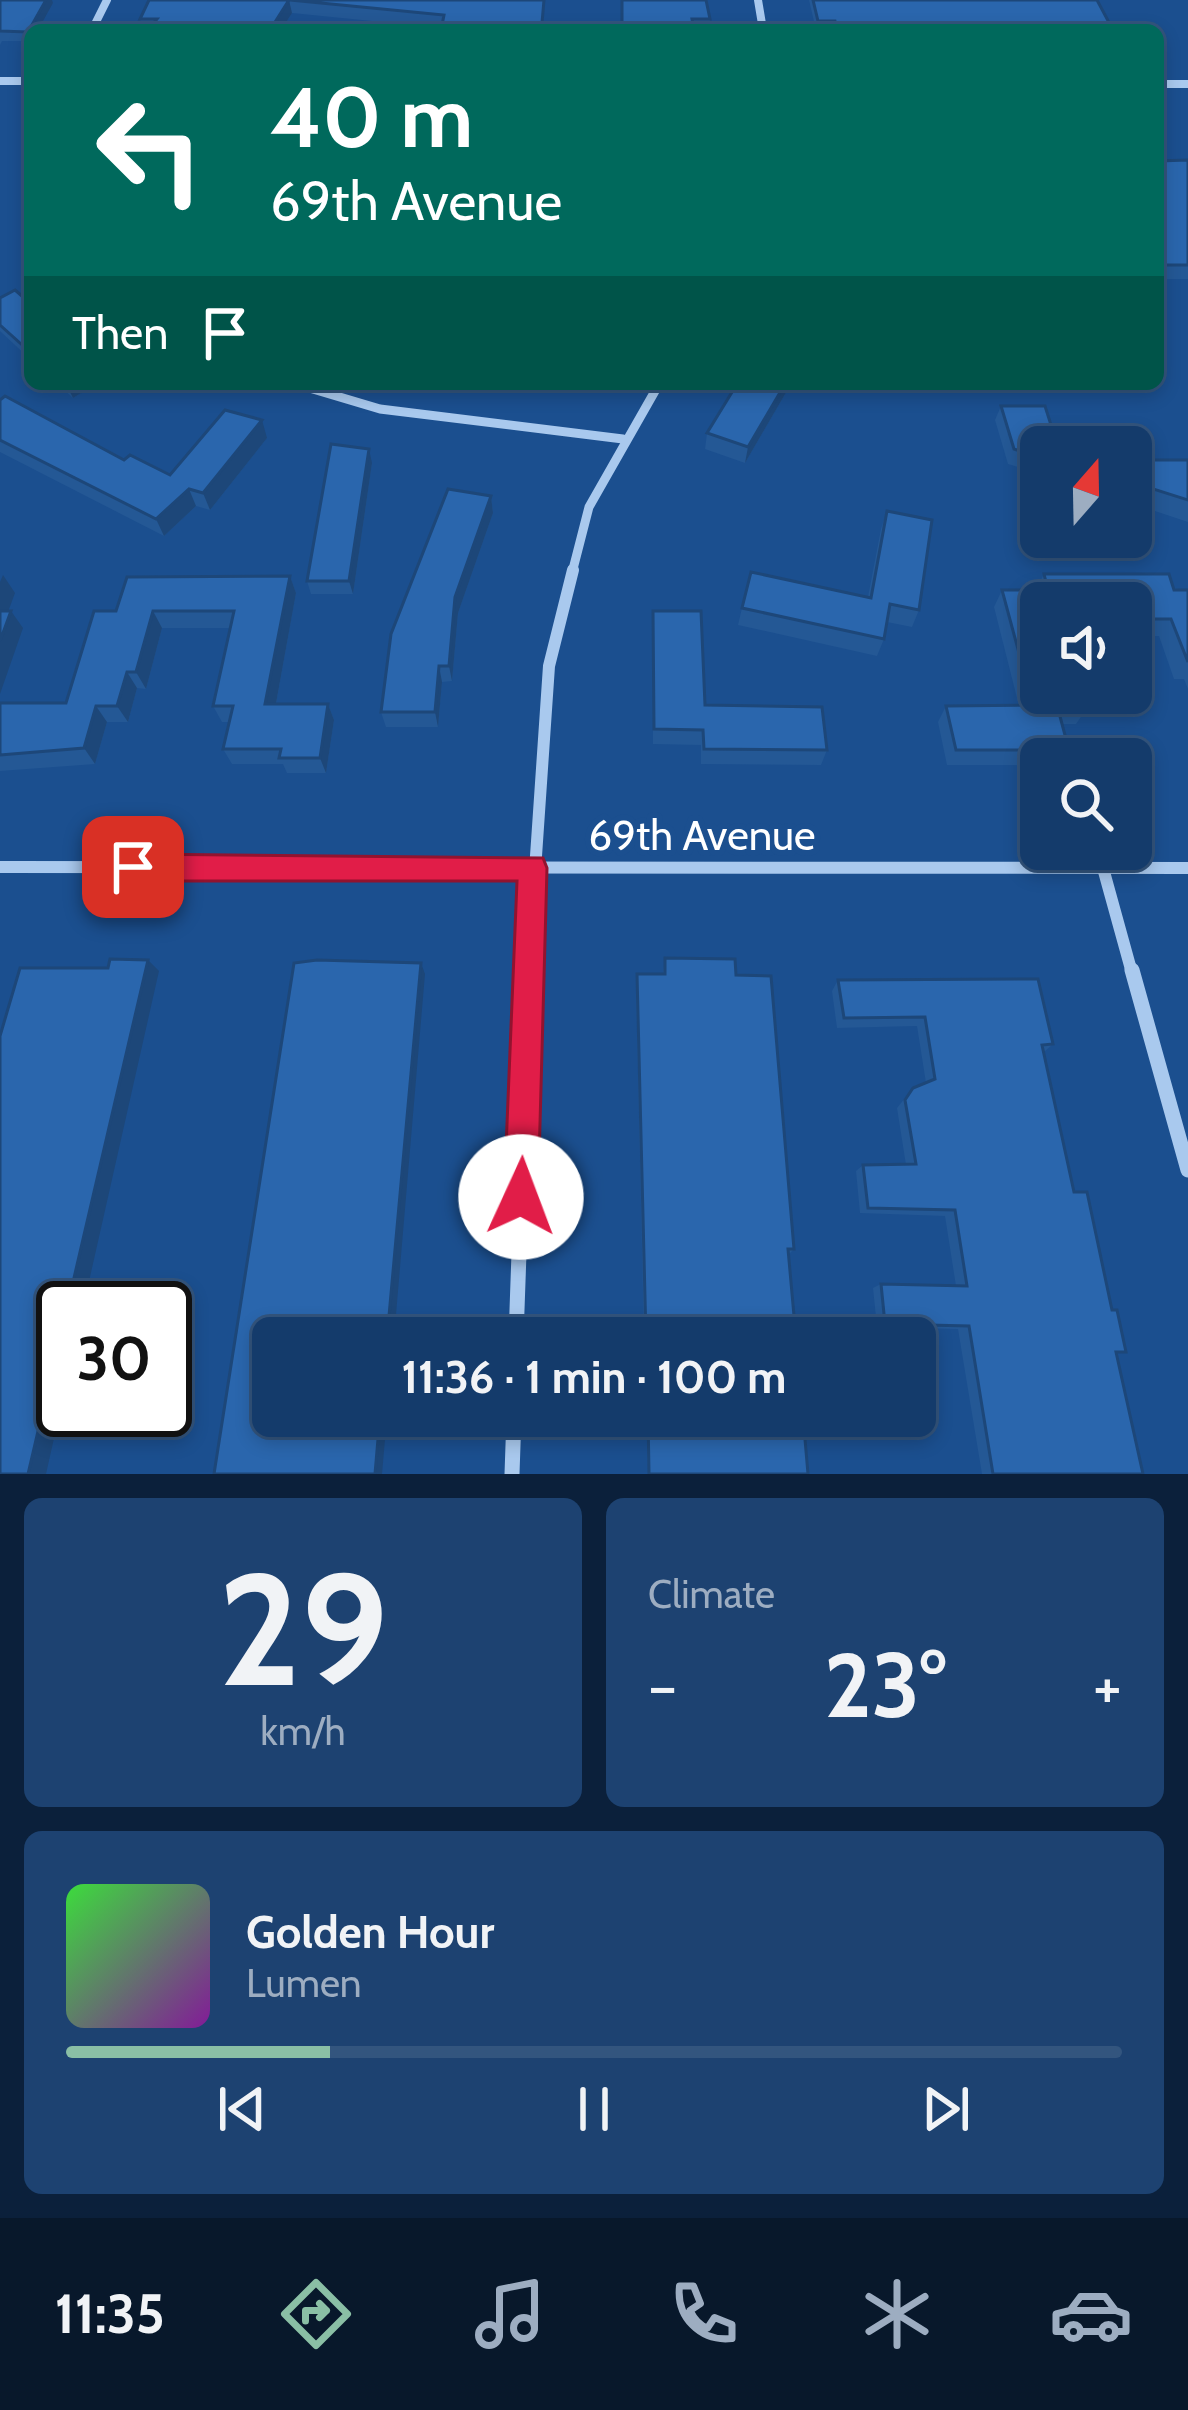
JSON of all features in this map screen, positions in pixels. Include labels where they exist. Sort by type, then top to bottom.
[{"type":"street","points":[[316,390],[380,409],[482,426],[623,439]]},
{"type":"street","points":[[517,1317],[532,868],[549,666],[589,506],[623,439],[655,390]]},
{"type":"street","name":"69th Avenue","points":[[0,867],[1020,868]]},
{"type":"street","name":"69th Avenue","points":[[1152,868],[1188,868]]},
{"type":"street","points":[[1104,870],[1188,1170]]},
{"type":"street","points":[[512,1474],[513,1437]]},
{"type":"building","points":[[0,0],[46,0],[32,24],[24,24],[24,32],[0,31]]},
{"type":"building","points":[[149,0],[289,0],[274,24],[153,24],[157,19],[140,19]]},
{"type":"building","points":[[290,0],[544,0],[542,23],[620,24],[442,24],[444,15]]},
{"type":"building","points":[[622,0],[706,0],[710,19],[692,19],[693,24],[622,24]]},
{"type":"building","points":[[813,0],[1097,0],[1110,24],[836,24],[818,21]]},
{"type":"building","points":[[1188,160],[1188,265],[1164,265],[1164,161]]},
{"type":"building","points":[[15,290],[24,298],[24,347],[0,325],[0,298]]},
{"type":"building","points":[[733,390],[781,390],[748,447],[707,433]]},
{"type":"building","points":[[5,396],[124,460],[130,455],[170,475],[225,410],[262,420],[203,493],[189,489],[156,519],[0,440],[0,400]]},
{"type":"building","points":[[1001,406],[1045,406],[1051,426],[1020,426],[1020,451],[1014,449]]},
{"type":"building","points":[[331,444],[369,449],[349,581],[307,581]]},
{"type":"building","points":[[1152,460],[1188,460],[1188,500],[1152,489]]},
{"type":"building","points":[[448,489],[491,496],[455,597],[449,666],[439,666],[435,712],[381,712],[391,634]]},
{"type":"building","points":[[887,511],[932,520],[919,610],[890,604],[884,639],[742,608],[751,572],[871,598]]},
{"type":"building","points":[[1044,574],[1169,574],[1174,590],[1188,590],[1188,662],[1171,619],[1152,619],[1152,582],[1046,582]]},
{"type":"building","points":[[290,576],[265,704],[328,704],[320,758],[279,758],[281,749],[223,749],[233,706],[213,706],[234,611],[153,611],[136,672],[127,672],[117,706],[96,706],[84,748],[0,755],[0,703],[66,703],[94,611],[116,611],[127,577]]},
{"type":"building","points":[[1002,590],[1020,590],[1020,657]]},
{"type":"building","points":[[0,611],[11,611],[0,641]]},
{"type":"building","points":[[653,611],[701,611],[705,705],[822,707],[827,750],[704,749],[703,730],[654,729]]},
{"type":"building","points":[[1020,705],[1020,714],[1059,714],[1066,738],[1020,738],[1020,750],[956,750],[946,706]]},
{"type":"building","points":[[665,958],[735,959],[736,975],[771,976],[794,1249],[788,1249],[794,1317],[645,1317],[637,974],[665,974]]},
{"type":"building","points":[[110,959],[148,960],[73,1281],[36,1281],[37,1437],[28,1474],[0,1474],[0,1036],[20,968],[108,968]]},
{"type":"building","points":[[294,963],[421,963],[389,1317],[252,1317],[252,1437],[378,1437],[375,1474],[214,1474]]},
{"type":"building","points":[[1038,979],[1053,1044],[1042,1045],[1074,1192],[1087,1192],[1112,1310],[1117,1310],[1126,1352],[1116,1352],[1143,1474],[993,1474],[969,1326],[936,1325],[936,1317],[884,1317],[881,1284],[967,1286],[955,1210],[868,1208],[863,1165],[916,1164],[905,1100],[913,1088],[935,1079],[925,1017],[844,1018],[838,980]]},
{"type":"building","points":[[648,1437],[805,1437],[808,1474],[649,1474]]},
{"type":"route","points":[[133,867],[532,868],[521,1197]]}]
